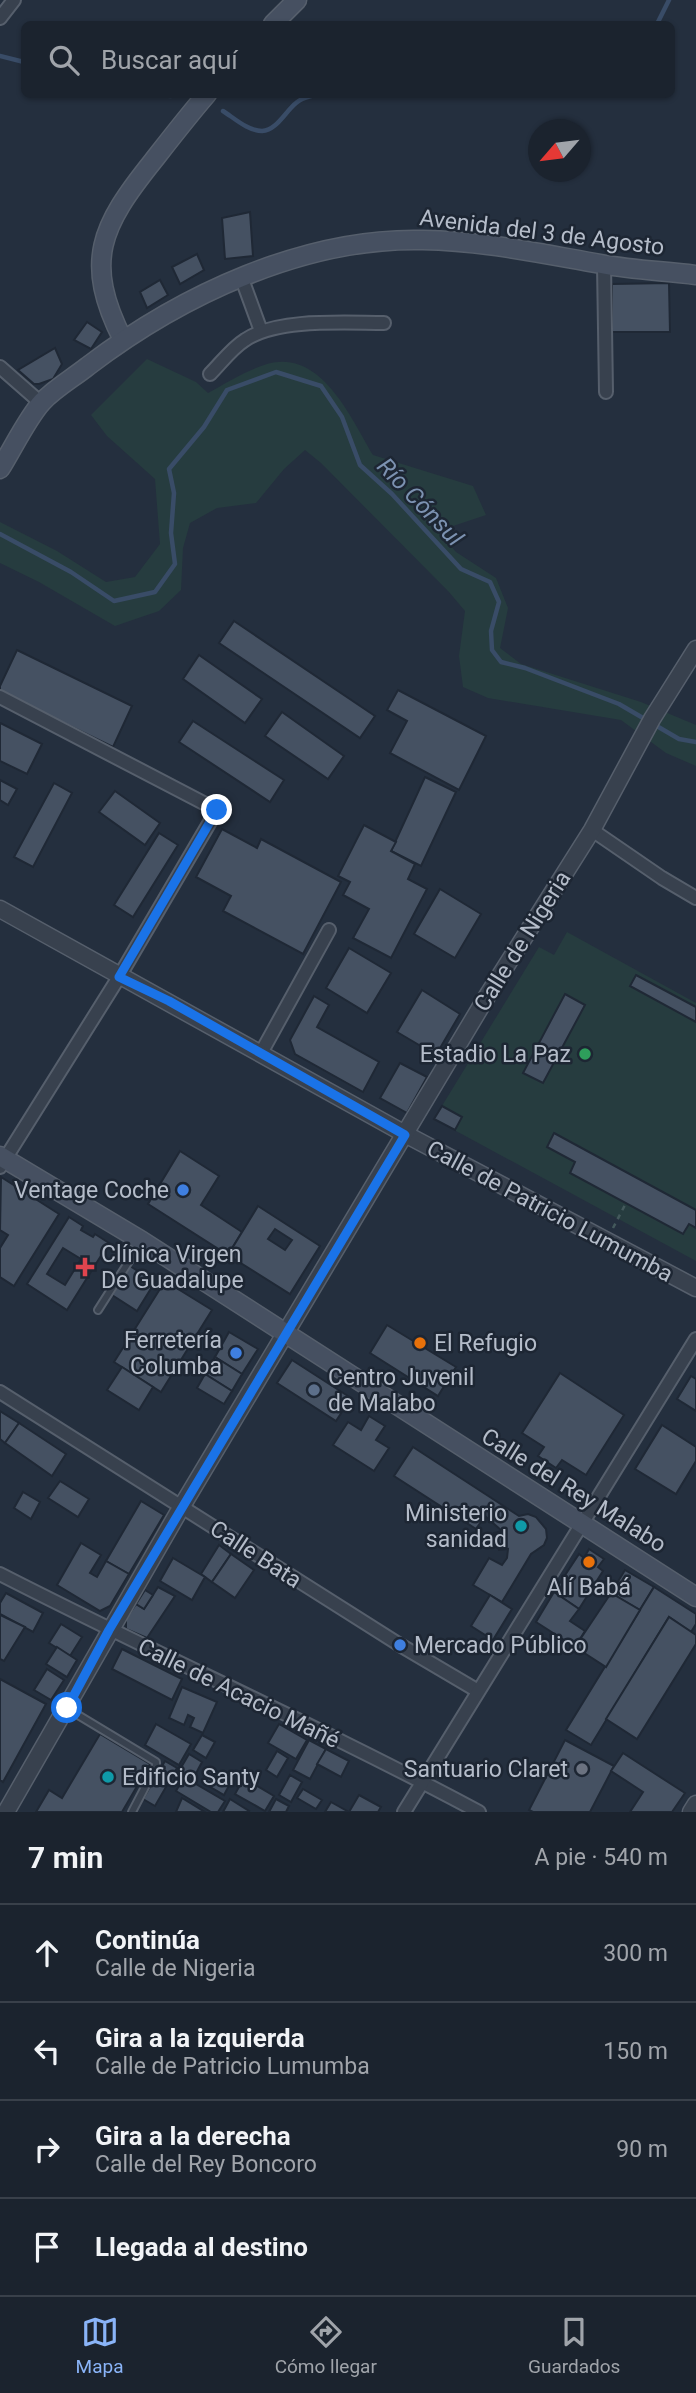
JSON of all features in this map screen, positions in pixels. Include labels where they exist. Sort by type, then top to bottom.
[{"type":"main road","points":[[276,21],[297,0]]},
{"type":"main road","points":[[123,340],[109,313],[102,288],[102,249],[109,225],[134,184],[204,98]]},
{"type":"main road","name":"Avenida del 3 de Agosto","points":[[0,469],[41,403],[123,340],[176,307],[285,260],[317,251],[364,243],[423,240],[531,251],[604,265],[696,275]]},
{"type":"main road","name":"Calle del Rey Malabo","points":[[2,1161],[142,1241],[696,1597]]},
{"type":"street","points":[[0,18],[14,0]]},
{"type":"street","points":[[604,265],[606,392]]},
{"type":"street","points":[[242,279],[261,331]]},
{"type":"street","points":[[210,374],[243,341],[261,331],[311,323],[384,323]]},
{"type":"street","points":[[0,368],[41,403]]},
{"type":"street","name":"Calle de Nigeria","points":[[5,1812],[182,1506],[489,993],[592,830],[629,759],[696,649]]},
{"type":"street","points":[[0,697],[217,810],[119,977],[2,1161]]},
{"type":"street","points":[[592,830],[696,898]]},
{"type":"street","name":"Calle de Patricio Lumumba","points":[[0,909],[405,1135],[696,1288]]},
{"type":"street","points":[[261,1053],[329,930]]},
{"type":"street","points":[[404,1812],[696,1339]]},
{"type":"street","name":"Calle Bata","points":[[0,1392],[400,1646],[478,1691]]},
{"type":"street","name":"Calle de Acacio Mañé","points":[[0,1574],[109,1630],[422,1781],[479,1812]]},
{"type":"street","points":[[691,1812],[696,1804]]},
{"type":"lane","points":[[97,1310],[142,1241]]},
{"type":"lane","points":[[67,1708],[156,1762],[132,1812]]},
{"type":"path","points":[[607,1239],[626,1203]]},
{"type":"green space","points":[[147,359],[196,382],[208,393],[267,364],[286,362],[303,366],[332,390],[373,455],[473,486],[486,515],[438,531],[456,552],[496,578],[508,608],[500,648],[521,664],[641,702],[696,725],[696,766],[666,753],[621,720],[488,698],[463,687],[459,656],[465,611],[321,463],[305,450],[284,469],[256,503],[217,508],[190,523],[183,548],[181,590],[159,611],[115,626],[0,563],[0,522],[57,551],[106,582],[135,577],[160,544],[155,479],[107,436],[91,415]]},
{"type":"green space","name":"Estadio La Paz","points":[[567,932],[696,1003],[696,1261],[434,1119],[539,947],[554,955]]},
{"type":"building","points":[[250,212],[253,256],[225,259],[222,218]]},
{"type":"building","points":[[197,254],[204,270],[180,284],[172,267]]},
{"type":"building","points":[[160,280],[168,295],[147,308],[140,292]]},
{"type":"building","points":[[669,283],[670,332],[612,332],[612,284]]},
{"type":"building","points":[[87,322],[102,332],[91,349],[74,340]]},
{"type":"building","points":[[55,348],[62,364],[53,379],[34,384],[18,370]]},
{"type":"building","points":[[234,621],[375,716],[360,738],[219,643]]},
{"type":"building","points":[[17,650],[132,706],[113,747],[0,692],[0,686]]},
{"type":"building","points":[[199,655],[262,699],[245,723],[183,679]]},
{"type":"building","points":[[398,690],[486,736],[459,790],[390,753],[407,721],[387,710]]},
{"type":"building","points":[[282,712],[344,756],[328,779],[265,736]]},
{"type":"building","points":[[193,721],[284,780],[270,802],[179,742]]},
{"type":"building","points":[[0,723],[42,744],[27,774],[0,761]]},
{"type":"building","points":[[425,777],[456,792],[421,866],[391,851]]},
{"type":"building","points":[[0,780],[17,789],[8,805],[0,800]]},
{"type":"building","points":[[54,783],[72,793],[33,867],[14,857]]},
{"type":"building","points":[[115,791],[160,823],[145,845],[99,812]]},
{"type":"building","points":[[364,825],[396,842],[391,851],[415,864],[408,879],[427,889],[391,958],[353,938],[369,909],[343,895],[350,882],[338,876]]},
{"type":"building","points":[[222,829],[257,848],[261,839],[341,882],[303,954],[223,911],[231,896],[196,877]]},
{"type":"building","points":[[159,833],[178,845],[133,917],[114,905]]},
{"type":"building","points":[[440,889],[481,914],[455,958],[414,934]]},
{"type":"building","points":[[349,948],[391,973],[367,1013],[326,988]]},
{"type":"building","points":[[636,975],[696,1007],[696,1022],[630,986]]},
{"type":"building","points":[[422,990],[460,1014],[436,1055],[397,1032]]},
{"type":"building","points":[[565,994],[585,1005],[543,1083],[523,1073]]},
{"type":"building","points":[[314,996],[329,1005],[317,1027],[379,1062],[363,1092],[295,1054],[290,1040]]},
{"type":"building","points":[[400,1063],[427,1077],[407,1113],[380,1098]]},
{"type":"building","points":[[442,1106],[462,1117],[455,1130],[434,1119]]},
{"type":"building","points":[[554,1133],[696,1210],[696,1228],[689,1224],[683,1234],[570,1173],[575,1162],[547,1147]]},
{"type":"building","name":"Ventage Coche","points":[[180,1151],[219,1176],[201,1205],[242,1232],[228,1255],[148,1204]]},
{"type":"building","points":[[1,1177],[59,1214],[14,1286],[0,1277],[0,1248],[8,1235],[0,1230]]},
{"type":"building","points":[[258,1206],[320,1246],[290,1294],[228,1255]],"holes":[[[275,1229],[292,1240],[285,1250],[268,1239]]]},
{"type":"building","name":"Clínica Virgen De Guadalupe","points":[[69,1217],[83,1226],[81,1230],[93,1237],[95,1234],[109,1243],[67,1310],[27,1284]],"holes":[[[63,1248],[81,1259],[65,1285],[47,1274]]]},
{"type":"building","points":[[130,1266],[155,1282],[137,1311],[112,1295]]},
{"type":"building","points":[[165,1281],[212,1310],[161,1392],[114,1362]]},
{"type":"building","points":[[387,1325],[456,1367],[438,1396],[370,1353]]},
{"type":"building","name":"Ferretería Columba","points":[[229,1332],[258,1349],[242,1374],[215,1357]]},
{"type":"building","points":[[215,1357],[242,1374],[232,1391],[205,1374]]},
{"type":"building","name":"Centro Juvenil de Malabo","points":[[292,1360],[351,1398],[336,1421],[277,1383]]},
{"type":"building","points":[[122,1367],[153,1387],[139,1410],[107,1390]]},
{"type":"building","points":[[560,1373],[624,1415],[586,1475],[562,1460],[556,1468],[538,1456],[544,1447],[522,1433]]},
{"type":"building","points":[[205,1374],[232,1391],[224,1404],[197,1388]]},
{"type":"building","points":[[691,1376],[696,1379],[696,1411],[677,1399]]},
{"type":"building","points":[[0,1411],[19,1423],[5,1443],[0,1439]]},
{"type":"building","points":[[369,1416],[385,1426],[376,1440],[389,1448],[374,1471],[333,1445],[348,1422],[361,1430]]},
{"type":"building","points":[[19,1423],[66,1454],[52,1476],[5,1443]]},
{"type":"building","points":[[662,1425],[696,1447],[696,1461],[676,1494],[635,1469]]},
{"type":"building","name":"Ministerio sanidad","points":[[413,1447],[519,1516],[528,1514],[536,1517],[546,1529],[547,1538],[544,1545],[531,1554],[502,1602],[473,1585],[489,1558],[502,1565],[507,1558],[508,1549],[499,1550],[494,1533],[502,1531],[485,1516],[476,1529],[394,1476]]},
{"type":"building","points":[[60,1481],[89,1499],[78,1517],[48,1498]]},
{"type":"building","points":[[23,1492],[40,1502],[31,1519],[14,1508]]},
{"type":"building","points":[[141,1501],[164,1515],[129,1574],[106,1561]]},
{"type":"building","points":[[81,1543],[101,1555],[90,1573],[97,1577],[106,1561],[129,1574],[110,1606],[100,1611],[57,1585]]},
{"type":"building","points":[[219,1545],[231,1554],[212,1582],[201,1574]]},
{"type":"building","points":[[589,1549],[604,1559],[598,1567],[603,1571],[579,1609],[554,1592],[579,1554],[584,1558]]},
{"type":"building","points":[[231,1554],[254,1570],[235,1598],[212,1582]]},
{"type":"building","points":[[173,1558],[205,1577],[192,1600],[160,1581]]},
{"type":"building","points":[[625,1570],[654,1587],[640,1610],[611,1593]]},
{"type":"building","points":[[158,1587],[175,1596],[147,1638],[126,1629],[126,1619],[136,1604],[144,1609]]},
{"type":"building","points":[[654,1587],[696,1614],[696,1624],[691,1632],[669,1617],[591,1745],[566,1730]]},
{"type":"building","points":[[145,1590],[153,1595],[144,1609],[136,1604]]},
{"type":"building","points":[[554,1592],[579,1609],[570,1621],[585,1631],[575,1647],[536,1622]]},
{"type":"building","points":[[6,1593],[43,1613],[33,1632],[0,1614],[0,1603]]},
{"type":"building","points":[[611,1593],[640,1610],[606,1667],[575,1647]]},
{"type":"building","points":[[490,1595],[512,1609],[493,1640],[471,1626]]},
{"type":"building","points":[[0,1615],[25,1627],[4,1661],[0,1659]]},
{"type":"building","points":[[669,1617],[696,1635],[696,1644],[637,1739],[606,1719]]},
{"type":"building","points":[[61,1624],[82,1637],[70,1656],[49,1643]]},
{"type":"building","points":[[57,1647],[77,1660],[67,1677],[46,1664]]},
{"type":"building","points":[[122,1649],[182,1679],[172,1700],[112,1669]]},
{"type":"building","points":[[47,1669],[64,1680],[51,1700],[34,1690]]},
{"type":"building","points":[[0,1679],[46,1704],[3,1782],[0,1780]]},
{"type":"building","points":[[182,1687],[217,1702],[203,1733],[190,1727],[194,1718],[188,1715],[184,1725],[169,1718]]},
{"type":"building","points":[[156,1724],[191,1744],[179,1765],[145,1745]]},
{"type":"building","points":[[279,1724],[307,1740],[296,1759],[268,1743]]},
{"type":"building","name":"Edificio Santy","points":[[100,1734],[150,1764],[122,1812],[36,1812],[49,1790],[62,1798]]},
{"type":"building","points":[[202,1735],[215,1742],[206,1758],[193,1750]]},
{"type":"building","points":[[309,1740],[326,1749],[310,1779],[293,1770]]},
{"type":"building","points":[[565,1740],[614,1766],[590,1812],[533,1812],[529,1810]]},
{"type":"building","points":[[326,1749],[349,1761],[341,1777],[317,1764]]},
{"type":"building","points":[[277,1751],[288,1758],[277,1777],[266,1770]]},
{"type":"building","points":[[623,1753],[685,1793],[672,1812],[630,1812],[643,1792],[611,1771]]},
{"type":"building","points":[[189,1754],[202,1762],[193,1779],[179,1771]]},
{"type":"building","points":[[165,1761],[177,1768],[155,1806],[143,1799]]},
{"type":"building","points":[[211,1768],[232,1780],[224,1795],[202,1782]]},
{"type":"building","points":[[290,1775],[302,1782],[291,1802],[279,1795]]},
{"type":"building","points":[[184,1777],[225,1801],[218,1812],[211,1812],[176,1791]]},
{"type":"building","points":[[244,1778],[274,1796],[265,1811],[235,1794]]},
{"type":"building","points":[[303,1789],[322,1800],[316,1809],[297,1798]]},
{"type":"building","points":[[359,1795],[381,1807],[378,1812],[349,1812]]},
{"type":"building","points":[[182,1798],[205,1812],[176,1812]]},
{"type":"building","points":[[230,1799],[249,1811],[223,1812]]},
{"type":"building","points":[[276,1799],[289,1806],[286,1812],[269,1812]]},
{"type":"building","points":[[331,1802],[347,1811],[325,1812]]},
{"type":"waterway","points":[[658,21],[669,0]]},
{"type":"waterway","points":[[0,56],[21,61]]},
{"type":"waterway","points":[[223,111],[246,127],[262,131],[276,124],[292,107],[306,98]]},
{"type":"waterway","name":"Río Cónsul","points":[[0,534],[71,572],[114,601],[155,592],[175,564],[171,533],[174,493],[169,469],[204,427],[227,390],[276,372],[321,386],[342,417],[360,465],[392,494],[461,569],[490,582],[499,602],[491,631],[492,650],[501,662],[525,668],[619,704],[679,739],[696,742]]},
{"type":"place","name":"Estadio La Paz","points":[[585,1054]]},
{"type":"place","name":"Ventage Coche","points":[[183,1190]]},
{"type":"place","name":"Clínica Virgen De Guadalupe","points":[[85,1267]]},
{"type":"place","name":"El Refugio","points":[[420,1343]]},
{"type":"place","name":"Ferretería Columba","points":[[236,1353]]},
{"type":"place","name":"Centro Juvenil de Malabo","points":[[314,1390]]},
{"type":"place","name":"Ministerio sanidad","points":[[521,1526]]},
{"type":"place","name":"Alí Babá","points":[[589,1562]]},
{"type":"place","name":"Mercado Público","points":[[400,1645]]},
{"type":"place","name":"Santuario Claret","points":[[582,1769]]},
{"type":"place","name":"Edificio Santy","points":[[108,1777]]},
{"type":"route","points":[[67,1708],[109,1630],[405,1135],[169,1001],[119,977],[217,810]]}]
